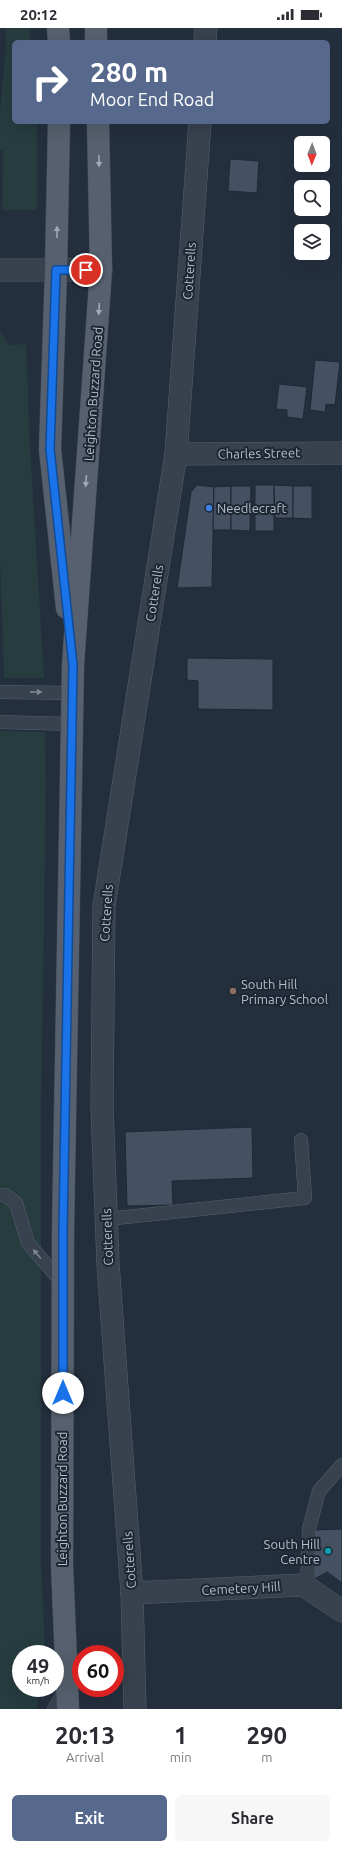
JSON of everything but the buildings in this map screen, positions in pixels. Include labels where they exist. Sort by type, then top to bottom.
[{"type":"main road","points":[[58,28],[59,40]]},
{"type":"main road","points":[[96,28],[96,40]]},
{"type":"main road","name":"Leighton Buzzard Road","points":[[59,124],[50,449],[73,665]]},
{"type":"main road","name":"Leighton Buzzard Road","points":[[68,1709],[62,1565],[63,1284],[73,665],[101,270],[98,124]]},
{"type":"street","points":[[205,40],[206,28]]},
{"type":"street","name":"Cotterells","points":[[135,1709],[132,1593],[108,1264],[102,1107],[104,906],[176,454],[200,124]]},
{"type":"street","points":[[0,270],[101,270]]},
{"type":"street","name":"Charles Street","points":[[176,454],[342,453]]},
{"type":"street","name":"Cemetery Hill","points":[[132,1593],[303,1585],[307,1587]]},
{"type":"street","points":[[307,1587],[342,1611]]},
{"type":"lane","points":[[0,692],[73,693]]},
{"type":"lane","points":[[0,722],[72,724]]},
{"type":"lane","points":[[107,1219],[305,1198],[301,1140]]},
{"type":"lane","points":[[0,1195],[5,1195],[16,1203],[28,1243],[63,1284]]},
{"type":"lane","points":[[307,1587],[308,1529],[319,1491],[342,1465]]},
{"type":"lane","points":[[54,1709],[67,1686]]},
{"type":"green space","points":[[5,28],[29,28],[31,40],[12,40],[12,124],[37,124],[37,210],[2,210],[3,151],[0,150],[0,114],[6,47]]},
{"type":"green space","points":[[0,331],[9,345],[26,344],[30,446],[44,678],[4,678],[0,559]]},
{"type":"green space","points":[[0,731],[45,732],[46,786],[41,1112],[41,1558],[45,1645],[12,1645],[12,1697],[39,1697],[37,1709],[0,1709]]},
{"type":"place","name":"Needlecraft","points":[[209,508]]},
{"type":"place","name":"South Hill Primary School","points":[[233,991]]},
{"type":"place","name":"South Hill Centre","points":[[328,1551]]},
{"type":"route","points":[[63,1393],[63,1231],[73,665],[50,449],[56,270],[86,270]]}]
